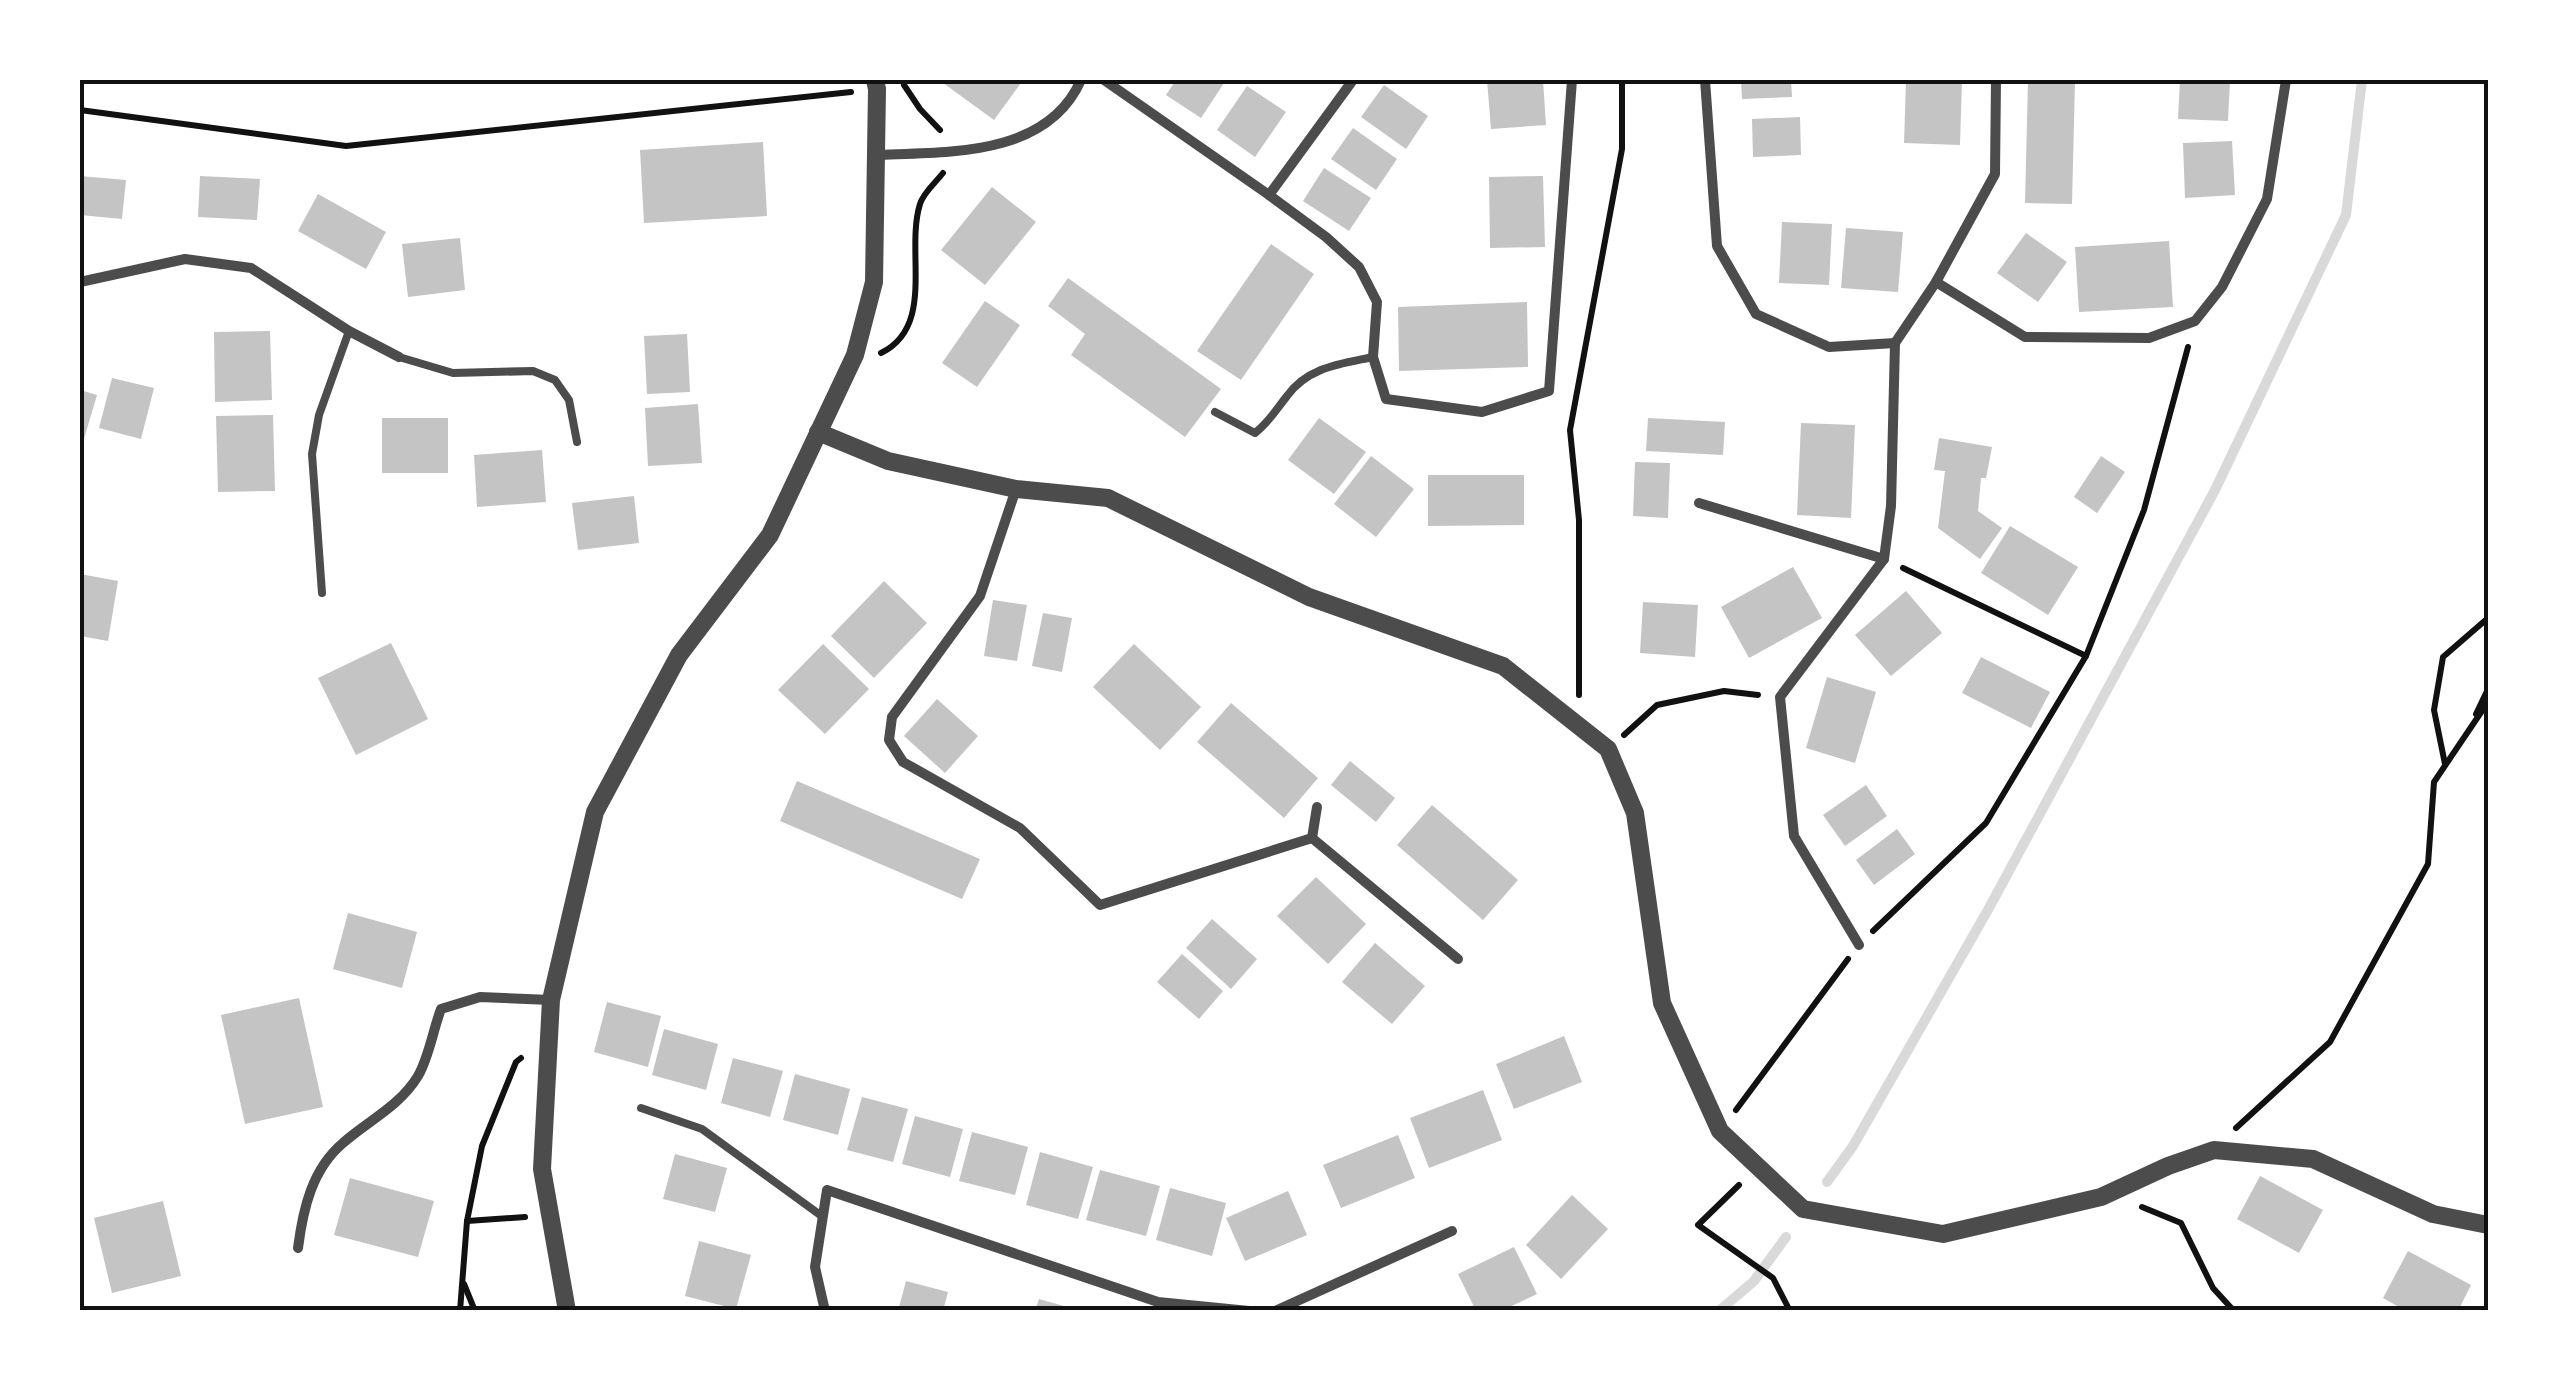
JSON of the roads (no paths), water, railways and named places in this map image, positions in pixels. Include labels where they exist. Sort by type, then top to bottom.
[{"type":"street","points":[[876,155],[960,152],[1014,142],[1071,104],[1081,80]]},
{"type":"street","points":[[1104,80],[1269,195],[1359,267],[1376,302],[1373,358],[1386,398],[1482,412],[1549,391],[1572,80]]},
{"type":"street","points":[[1269,195],[1353,80]]},
{"type":"street","points":[[1704,80],[1717,246],[1756,314],[1829,347],[1895,343]]},
{"type":"street","points":[[1858,945],[1794,836],[1780,697],[1884,558],[1891,506],[1895,343],[1936,282],[1995,174],[1996,80]]},
{"type":"street","points":[[1936,282],[2025,337],[2148,338],[2195,321],[2222,287],[2268,199],[2286,80]]},
{"type":"street","points":[[567,1311],[542,1169],[551,1000],[594,812],[680,656],[770,535],[855,355],[874,282],[876,84]]},
{"type":"street","points":[[80,282],[185,259],[251,268],[349,331],[399,357]]},
{"type":"street","points":[[818,432],[888,461],[1016,489],[1108,498],[1309,597],[1503,666],[1608,750],[1635,813],[1662,1003],[1720,1131],[1803,1209],[1943,1234],[2101,1197],[2214,1150],[2313,1159],[2433,1214],[2488,1225]]},
{"type":"street","points":[[1016,489],[980,596],[892,717],[889,740],[903,762],[1020,828],[1100,906],[1312,838]]},
{"type":"street","points":[[1699,503],[1884,558]]},
{"type":"street","points":[[1312,838],[1317,807]]},
{"type":"street","points":[[1312,838],[1458,959]]},
{"type":"street","points":[[298,1248],[303,1212],[317,1174],[341,1144],[387,1112],[420,1074],[441,1009],[480,996],[551,1000]]},
{"type":"street","points":[[825,1311],[815,1267],[827,1190],[1156,1307],[1249,1311]]},
{"type":"street","points":[[1275,1311],[1452,1231]]},
{"type":"lane","points":[[322,593],[312,454],[319,415],[349,331]]},
{"type":"lane","points":[[399,357],[452,373],[533,371],[556,380],[569,400],[577,442]]},
{"type":"lane","points":[[1215,412],[1255,433],[1269,423],[1290,392],[1319,368],[1373,358]]},
{"type":"lane","points":[[641,1108],[702,1130],[823,1217]]},
{"type":"waterway","points":[[1827,1182],[1853,1146],[1989,908],[2215,490],[2346,215],[2362,80]]},
{"type":"waterway","points":[[1719,1311],[1754,1281],[1786,1237]]}]
